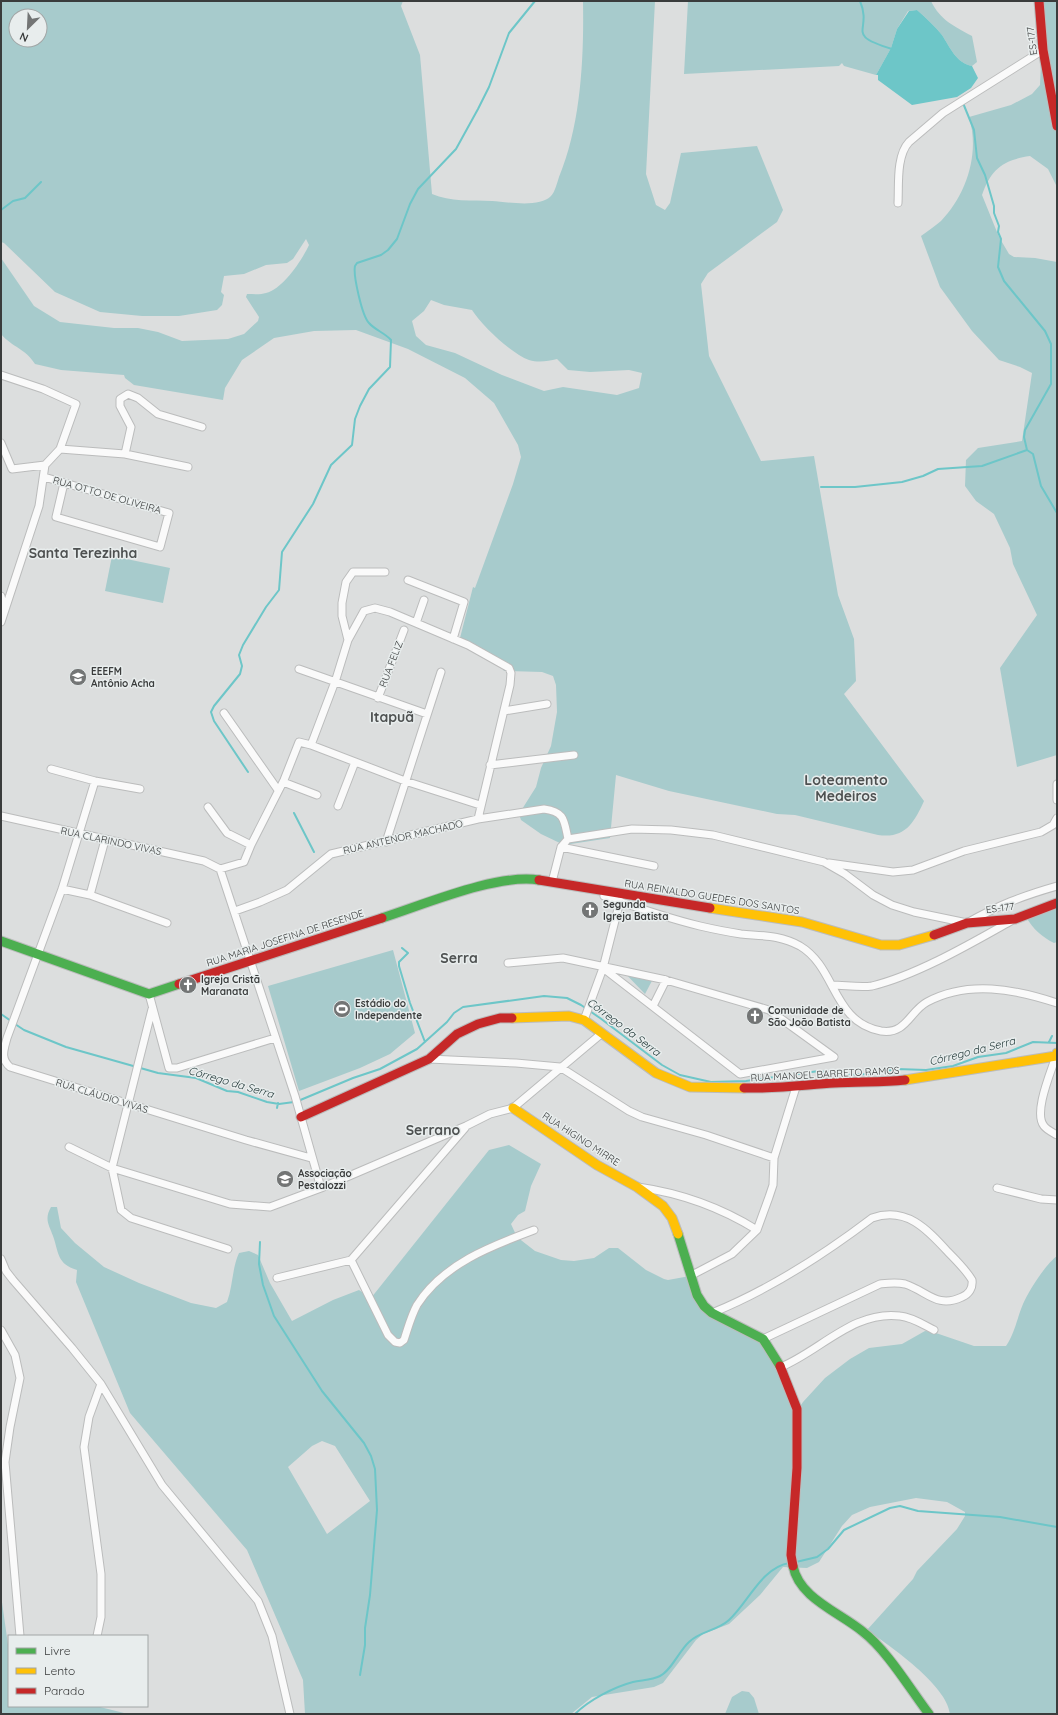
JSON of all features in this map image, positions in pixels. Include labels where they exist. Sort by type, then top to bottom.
[{"type":"street","name":"ES-177","points":[[1038,1],[1043,50],[1057,126]]},
{"type":"street","points":[[898,203],[901,159],[905,146],[943,113],[1043,50]]},
{"type":"street","points":[[1,375],[43,389],[76,404],[60,450],[44,465],[12,469],[1,444]]},
{"type":"street","points":[[125,454],[131,427],[120,406],[120,399],[128,394],[138,398],[158,414],[202,427]]},
{"type":"street","points":[[60,450],[125,454],[188,467]]},
{"type":"street","points":[[1,622],[39,506],[44,477],[44,465]]},
{"type":"street","name":"RUA OTTO DE OLIVEIRA","points":[[44,477],[169,513],[160,547],[56,517],[64,483]]},
{"type":"street","points":[[348,640],[342,616],[346,582],[353,572],[386,572]]},
{"type":"street","points":[[408,580],[464,602],[453,639]]},
{"type":"street","points":[[1,596],[4,609]]},
{"type":"street","points":[[416,623],[424,600]]},
{"type":"street","points":[[311,745],[335,682],[348,640],[364,611],[375,608],[390,612],[453,639],[500,662],[509,668],[511,673],[504,711],[480,805],[478,819]]},
{"type":"street","name":"RUA FELIZ","points":[[378,698],[404,630]]},
{"type":"street","points":[[299,669],[427,714]]},
{"type":"street","points":[[386,842],[441,672]]},
{"type":"street","points":[[504,711],[548,704]]},
{"type":"street","points":[[224,713],[278,790]]},
{"type":"street","points":[[321,1188],[311,1158],[295,1096],[220,869],[244,862],[283,782],[299,742],[311,745],[405,781],[480,805]]},
{"type":"street","points":[[490,765],[574,755]]},
{"type":"street","points":[[338,806],[355,762]]},
{"type":"street","points":[[51,769],[94,781],[140,789]]},
{"type":"street","name":"RUA CLÁUDIO VIVAS","points":[[94,781],[62,889],[11,1029],[3,1037],[2,1056],[4,1062],[10,1067],[128,1104],[311,1158]]},
{"type":"street","points":[[283,782],[317,795]]},
{"type":"street","points":[[1057,784],[1057,800]]},
{"type":"street","points":[[208,807],[227,833],[251,845]]},
{"type":"street","name":"RUA ANTENOR MACHADO","points":[[234,911],[260,902],[287,890],[331,854],[478,819],[544,809],[553,810],[560,813],[564,819],[568,839]]},
{"type":"street","name":"RUA CLARINDO VIVAS","points":[[1,816],[204,861],[220,869]]},
{"type":"street","points":[[552,882],[561,847],[568,839],[632,829],[671,830],[713,835],[824,862],[893,872],[913,870],[964,851],[1041,832],[1053,824],[1057,818]]},
{"type":"street","points":[[90,895],[105,840]]},
{"type":"street","points":[[561,847],[654,866]]},
{"type":"street","points":[[824,862],[845,874],[873,895],[892,905],[914,912],[967,923],[994,908],[1023,895],[1057,886]]},
{"type":"street","name":"RUA MARIA JOSEFINA DE RESENDE","points":[[149,994],[493,883],[510,879],[527,878],[581,888],[618,898],[699,926],[740,934],[787,939],[802,948],[818,963],[832,985],[836,996],[850,1015],[862,1024],[881,1031],[900,1028],[927,1002],[947,994],[979,988],[1016,991],[1057,1003]]},
{"type":"street","points":[[62,889],[90,895],[167,924]]},
{"type":"street","points":[[584,1020],[603,968],[618,898]]},
{"type":"street","name":"RUA REINALDO GUEDES DOS SANTOS","points":[[618,898],[802,922],[881,945],[899,945],[924,939],[967,923]]},
{"type":"street","name":"ES-177","points":[[967,923],[1015,919],[1057,903]]},
{"type":"street","points":[[832,985],[870,986],[893,979],[931,962],[1015,919]]},
{"type":"street","points":[[1,941],[149,994],[169,1068],[178,1068],[275,1038]]},
{"type":"street","points":[[508,963],[563,958],[603,968],[666,980],[769,1010],[834,1057],[740,1074],[603,968]]},
{"type":"street","points":[[653,1006],[666,980]]},
{"type":"street","points":[[152,1009],[112,1168],[116,1193],[121,1210],[125,1214],[140,1222],[228,1249]]},
{"type":"street","name":"RUA MANOEL BARRETO RAMOS","points":[[301,1117],[429,1059],[457,1034],[478,1024],[500,1018],[569,1016],[584,1020],[656,1073],[690,1087],[770,1090],[926,1078],[1056,1054]]},
{"type":"street","points":[[69,1147],[112,1168],[230,1204],[249,1207],[270,1207],[321,1188],[466,1126],[490,1114],[513,1108],[601,1034]]},
{"type":"street","points":[[1056,1054],[1043,1096],[1040,1114],[1041,1122],[1044,1128],[1057,1135]]},
{"type":"street","points":[[429,1059],[516,1063],[560,1068],[629,1111],[642,1117],[706,1134],[774,1158]]},
{"type":"street","points":[[692,1275],[732,1254],[757,1230],[772,1185],[774,1158],[796,1087]]},
{"type":"street","name":"RUA HIGINO MIRRE","points":[[513,1108],[597,1165],[637,1187],[663,1206],[672,1218],[692,1275],[696,1295],[704,1306],[712,1313],[763,1339]]},
{"type":"street","points":[[277,1278],[351,1260],[466,1126]]},
{"type":"street","name":"RUA HIGINO MIRRE","points":[[637,1187],[661,1190],[705,1204],[732,1214],[757,1230]]},
{"type":"street","points":[[997,1188],[1041,1199],[1057,1200]]},
{"type":"street","points":[[712,1313],[750,1298],[786,1278],[872,1218],[884,1214],[898,1215],[917,1222],[932,1234],[972,1280],[971,1290],[965,1296],[952,1302],[937,1300],[906,1284],[894,1282],[880,1284],[763,1339],[781,1367],[797,1409],[798,1427],[791,1555],[795,1577],[815,1598],[863,1632],[880,1649],[929,1714]]},
{"type":"street","points":[[351,1260],[388,1335],[395,1342],[400,1343],[404,1340],[417,1306],[424,1296],[443,1277],[483,1249],[534,1230]]},
{"type":"street","points":[[1,1259],[6,1271],[13,1280],[101,1384],[162,1486],[258,1602],[272,1636],[290,1714]]},
{"type":"street","points":[[781,1367],[805,1356],[839,1332],[884,1315],[901,1316],[934,1330]]},
{"type":"street","points":[[1,1330],[15,1355],[20,1378],[1,1483]]},
{"type":"street","points":[[97,1635],[101,1616],[101,1574],[84,1447],[89,1417],[101,1384]]},
{"type":"street","points":[[6,1462],[20,1635]]},
{"type":"shaded area","points":[[1,1],[403,1],[401,6],[420,55],[432,194],[439,197],[454,199],[531,203],[546,200],[555,190],[572,135],[577,113],[582,68],[583,1],[655,1],[646,174],[656,205],[665,210],[670,203],[681,153],[757,146],[783,210],[777,222],[708,273],[701,284],[709,356],[761,461],[814,456],[838,595],[854,639],[856,681],[844,694],[924,801],[916,816],[902,832],[887,836],[878,835],[795,815],[777,814],[669,791],[616,775],[610,838],[564,845],[541,834],[521,820],[519,814],[536,787],[541,768],[551,746],[557,712],[556,685],[553,676],[542,672],[504,671],[501,665],[459,642],[473,587],[475,588],[513,484],[521,457],[518,445],[494,403],[465,378],[408,349],[356,330],[314,331],[274,338],[242,360],[225,388],[223,400],[134,385],[125,378],[124,375],[61,370],[35,364],[23,351],[5,339],[1,334],[1,258],[34,306],[60,322],[114,328],[138,328],[158,332],[182,341],[228,339],[244,334],[258,321],[259,317],[246,297],[247,294],[264,294],[279,286],[297,266],[309,245],[306,239],[293,259],[287,263],[266,265],[244,274],[224,276],[221,292],[224,295],[222,305],[217,310],[179,316],[142,316],[100,312],[55,292],[4,243],[1,242]],"holes":[[[431,300],[444,305],[472,310],[483,324],[498,338],[514,351],[529,360],[540,362],[557,359],[568,370],[590,372],[629,370],[642,373],[639,388],[617,395],[563,387],[544,391],[502,375],[455,353],[426,345],[416,336],[412,321],[424,311]]]},
{"type":"shaded area","points":[[688,1],[931,1],[943,18],[953,26],[972,36],[977,62],[972,66],[962,62],[942,35],[917,10],[908,11],[897,29],[891,48],[876,75],[844,66],[842,63],[839,66],[684,74]]},
{"type":"shaded area","points":[[1035,1],[1057,1],[1057,187],[1048,169],[1030,156],[1012,160],[999,167],[990,178],[982,195],[999,237],[1009,254],[1014,257],[1035,258],[1057,262],[1057,755],[1017,767],[1000,668],[1037,615],[1013,564],[1010,548],[994,514],[976,501],[965,486],[966,460],[978,448],[1022,441],[1032,373],[999,360],[972,331],[940,287],[921,236],[941,221],[958,198],[964,186],[972,159],[972,131],[969,117],[1011,105],[1032,94],[1040,85],[1041,62]]},
{"type":"shaded area","points":[[112,556],[170,568],[163,603],[105,591]]},
{"type":"shaded area","points":[[1057,902],[1057,942],[1054,943],[1038,932],[1026,917]]},
{"type":"shaded area","name":"Estádio do Independente","points":[[393,950],[415,1033],[390,1054],[360,1068],[299,1091],[268,986]]},
{"type":"shaded area","points":[[620,968],[654,977],[645,994]]},
{"type":"shaded area","points":[[509,1145],[541,1164],[531,1186],[525,1211],[518,1215],[511,1224],[517,1237],[535,1251],[561,1260],[574,1261],[594,1258],[609,1248],[618,1248],[646,1270],[664,1279],[668,1280],[690,1276],[700,1308],[762,1341],[776,1366],[797,1411],[803,1402],[825,1378],[850,1359],[869,1348],[902,1344],[925,1331],[933,1332],[974,1346],[1006,1346],[1012,1336],[1023,1304],[1029,1292],[1043,1271],[1057,1256],[1057,1714],[950,1714],[947,1703],[928,1679],[903,1656],[867,1630],[913,1579],[917,1571],[957,1529],[965,1516],[965,1512],[947,1502],[916,1498],[870,1507],[852,1515],[842,1526],[819,1562],[807,1568],[783,1567],[760,1595],[729,1624],[703,1634],[696,1640],[663,1683],[654,1687],[592,1697],[571,1714],[305,1714],[303,1680],[247,1550],[130,1413],[76,1282],[77,1270],[66,1265],[58,1253],[48,1222],[49,1211],[51,1207],[57,1207],[61,1228],[75,1243],[104,1267],[139,1283],[191,1303],[216,1308],[227,1302],[239,1253],[249,1251],[258,1255],[270,1283],[292,1321],[333,1300],[359,1290],[371,1298],[489,1150]],"holes":[[[322,1441],[335,1446],[370,1501],[327,1534],[288,1467],[312,1446]]]},
{"type":"shaded area","points":[[1,1595],[8,1645],[8,1707],[100,1707],[128,1714],[1,1714]]},
{"type":"shaded area","points":[[742,1691],[749,1692],[754,1698],[759,1714],[725,1714],[732,1697]]},
{"type":"water","points":[[917,10],[942,35],[958,58],[962,62],[972,66],[978,78],[971,88],[957,97],[912,105],[878,80],[878,75],[876,75],[891,48],[897,29],[909,11]]},
{"type":"waterway","points":[[248,772],[214,721],[211,712],[214,706],[240,674],[242,666],[239,655],[243,645],[266,607],[279,590],[282,552],[313,504],[331,465],[352,445],[355,419],[369,389],[390,367],[391,340],[371,325],[366,319],[355,278],[355,266],[357,263],[381,255],[388,250],[397,239],[410,204],[418,189],[456,149],[489,87],[509,33],[535,1]]},
{"type":"waterway","points":[[860,1],[864,19],[862,31],[864,35],[868,40],[892,49]]},
{"type":"waterway","points":[[963,103],[974,130],[977,158],[985,175],[994,206],[994,213],[999,226],[998,232],[1001,239],[998,267],[1004,281],[1045,331],[1051,344],[1051,384],[1025,430],[1024,437],[1027,450],[1033,454],[1041,486],[1057,513]]},
{"type":"waterway","points":[[1,210],[13,201],[25,198],[41,182]]},
{"type":"waterway","points":[[821,487],[855,487],[902,482],[923,476],[938,469],[982,466],[1027,450]]},
{"type":"waterway","points":[[294,813],[314,852]]},
{"type":"waterway","points":[[402,948],[408,953],[399,962],[399,966],[410,1003],[425,1042]]},
{"type":"waterway","name":"Córrego da Serra","points":[[298,1101],[353,1078],[380,1069],[417,1049],[447,1022],[454,1013],[463,1007],[544,996],[567,998],[581,1005],[662,1065],[680,1075],[711,1082],[746,1081],[819,1071],[844,1075],[869,1074],[897,1069],[926,1070],[953,1066],[978,1057],[1006,1053],[1033,1042],[1057,1043]]},
{"type":"waterway","name":"Córrego da Serra","points":[[1,1014],[11,1021]]},
{"type":"waterway","name":"Córrego da Serra","points":[[15,1024],[24,1030],[66,1047],[158,1073],[196,1078],[227,1091],[238,1092],[267,1102],[279,1104],[294,1102]]},
{"type":"waterway","name":"Córrego da Serra","points":[[1049,1042],[1052,1036]]},
{"type":"waterway","name":"Córrego da Serra","points":[[277,1108],[278,1103]]},
{"type":"waterway","points":[[260,1242],[259,1264],[263,1285],[274,1316],[322,1391],[364,1443],[371,1456],[375,1469],[377,1510],[370,1595],[365,1628],[365,1645],[360,1675]]},
{"type":"waterway","points":[[796,1562],[817,1557],[828,1549],[844,1530],[890,1508],[900,1506],[918,1511],[1000,1517],[1057,1527]]},
{"type":"waterway","points":[[575,1714],[594,1699],[610,1691],[626,1684],[660,1676],[668,1670],[682,1650],[693,1638],[724,1624],[736,1613],[756,1587],[770,1572],[779,1566],[789,1563]]},
{"type":"traffic: fast","points":[[382,918],[439,898],[482,886],[503,881],[522,879],[539,880]]},
{"type":"traffic: fast","points":[[1,941],[149,994],[179,984]]},
{"type":"traffic: fast","points":[[678,1234],[697,1295],[704,1306],[712,1313],[763,1339],[780,1366]]},
{"type":"traffic: fast","points":[[793,1566],[797,1577],[811,1596],[853,1624],[880,1648],[898,1670],[929,1714]]},
{"type":"traffic: slow","points":[[710,908],[802,922],[881,945],[899,945],[934,935]]},
{"type":"traffic: slow","points":[[512,1018],[569,1016],[584,1020],[656,1073],[690,1087],[744,1088]]},
{"type":"traffic: slow","points":[[905,1080],[1056,1056],[1057,1053]]},
{"type":"traffic: slow","points":[[513,1108],[597,1165],[637,1187],[663,1206],[672,1218],[678,1234]]},
{"type":"traffic: jam","points":[[1039,1],[1043,50],[1057,126]]},
{"type":"traffic: jam","points":[[539,880],[710,908]]},
{"type":"traffic: jam","points":[[934,935],[967,923],[1015,919],[1057,903]]},
{"type":"traffic: jam","points":[[179,984],[382,918]]},
{"type":"traffic: jam","points":[[301,1117],[429,1059],[457,1034],[478,1024],[500,1018],[512,1018]]},
{"type":"traffic: jam","points":[[744,1088],[905,1080]]},
{"type":"traffic: jam","points":[[780,1366],[797,1409],[797,1468],[791,1555],[793,1566]]},
{"type":"place","name":"EEEFM Antônio Acha","points":[[78,677]]},
{"type":"place","name":"Segunda Igreja Batista","points":[[590,910]]},
{"type":"place","name":"Igreja Cristã Maranata","points":[[188,985]]},
{"type":"place","name":"Estádio do Independente","points":[[342,1009]]},
{"type":"place","name":"Comunidade de São João Batista","points":[[755,1016]]},
{"type":"place","name":"Associação Pestalozzi","points":[[285,1179]]},
{"type":"district","name":"Santa Terezinha","points":[[83,553]]},
{"type":"district","name":"Itapuã","points":[[392,717]]},
{"type":"district","name":"Loteamento Medeiros","points":[[846,788]]},
{"type":"district","name":"Serra","points":[[459,958]]},
{"type":"district","name":"Serrano","points":[[433,1130]]}]
